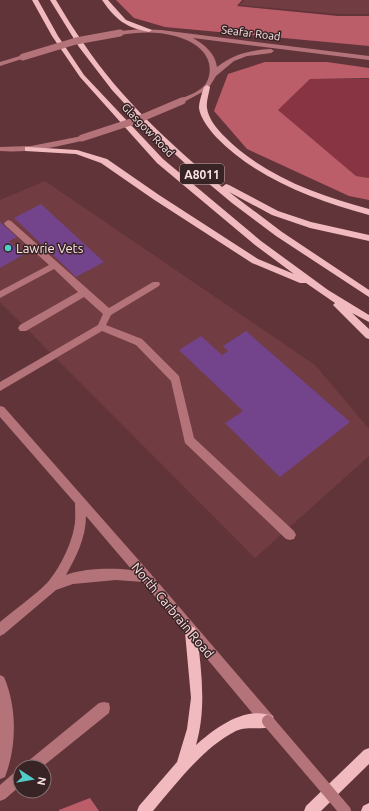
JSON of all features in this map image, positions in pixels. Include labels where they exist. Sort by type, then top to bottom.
[{"type":"main road","name":"Glasgow Road","points":[[35,0],[55,36],[82,76],[160,161],[258,243],[322,290],[369,319]]},
{"type":"main road","name":"Glasgow Road","points":[[53,0],[65,22],[99,71],[152,128],[204,176],[292,243],[369,294]]},
{"type":"main road","points":[[106,0],[120,20],[132,26],[149,30]]},
{"type":"main road","points":[[207,87],[203,108],[216,132],[232,149],[273,177],[348,207],[369,212]]},
{"type":"main road","points":[[28,149],[77,152],[104,161],[156,197],[255,261],[322,290],[369,335]]},
{"type":"main road","points":[[204,176],[275,213],[310,225],[369,238]]},
{"type":"main road","points":[[183,766],[194,728],[197,698],[191,632]]},
{"type":"main road","points":[[144,811],[183,766],[210,741],[231,726],[248,721],[268,721]]},
{"type":"main road","points":[[311,811],[369,755]]},
{"type":"street","points":[[0,64],[76,41],[120,33],[149,30],[175,34],[207,50],[214,67],[207,87],[182,101],[137,120],[82,138],[28,149],[0,149]]},
{"type":"street","name":"Seafar Road","points":[[175,34],[369,58]]},
{"type":"street","name":"Seafar Road","points":[[212,76],[221,66],[231,59],[257,52],[275,50],[325,52]]},
{"type":"street","points":[[0,155],[12,150]]},
{"type":"street","points":[[8,223],[108,313]]},
{"type":"street","points":[[0,295],[55,264]]},
{"type":"street","points":[[0,387],[102,327],[108,313],[156,284]]},
{"type":"street","points":[[23,328],[85,292]]},
{"type":"street","points":[[102,327],[139,342],[176,379],[189,440],[290,535]]},
{"type":"street","name":"North Carbrain Road","points":[[0,410],[345,811]]},
{"type":"street","points":[[0,630],[52,586],[64,569],[80,527],[80,502]]},
{"type":"street","points":[[52,586],[72,578],[93,575],[116,574],[146,578]]},
{"type":"street","points":[[0,681],[6,702],[9,727],[6,754],[0,772]]},
{"type":"street","points":[[42,759],[104,708]]},
{"type":"street","points":[[0,794],[12,784]]},
{"type":"shaded area","points":[[116,0],[242,0],[237,6],[338,16],[369,16],[369,46],[165,27],[134,18]]},
{"type":"shaded area","points":[[245,0],[369,0],[369,14],[338,14],[240,5]]},
{"type":"shaded area","points":[[265,62],[327,62],[369,68],[369,78],[310,79],[278,110],[356,176],[369,178],[369,200],[349,196],[247,149],[214,111],[228,74]]},
{"type":"shaded area","points":[[310,79],[369,79],[369,178],[356,176],[278,110]]},
{"type":"shaded area","points":[[45,181],[315,365],[369,429],[369,456],[255,558],[0,302],[0,200]]},
{"type":"shaded area","points":[[90,798],[99,811],[59,811],[59,810]]},
{"type":"building","points":[[41,204],[104,262],[76,277],[14,218]]},
{"type":"building","name":"Lawrie Vets","points":[[0,222],[17,237],[9,241],[23,255],[0,268]]},
{"type":"building","points":[[246,331],[350,422],[280,477],[225,423],[243,411],[179,350],[201,336],[222,355],[228,351],[223,346]]},
{"type":"place","name":"Lawrie Vets","points":[[8,248]]}]
